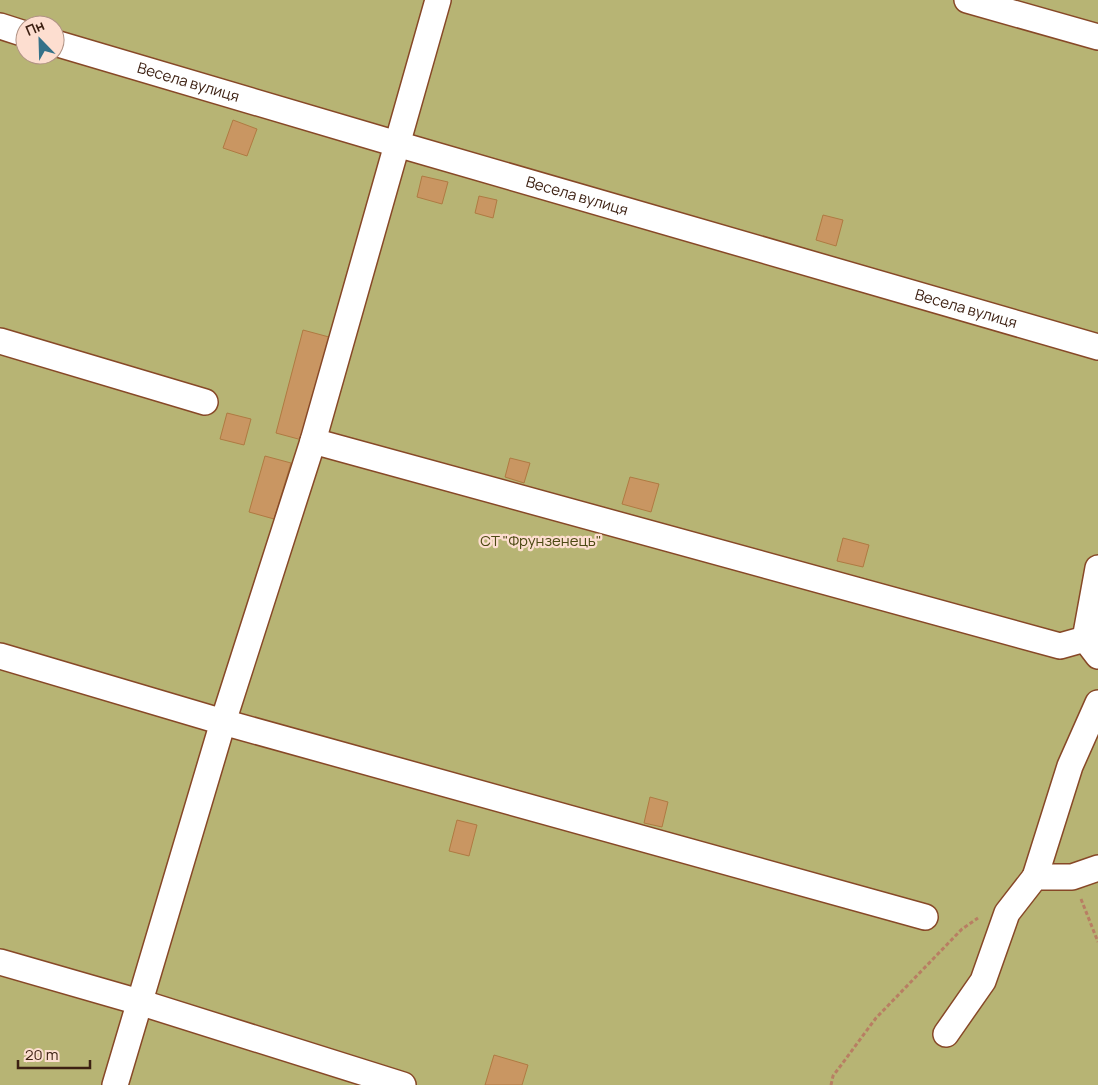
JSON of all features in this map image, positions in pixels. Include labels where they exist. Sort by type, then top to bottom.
[{"type":"lane","points":[[115,1085],[223,722],[313,441],[438,0]]},
{"type":"lane","points":[[967,0],[1098,37]]},
{"type":"lane","points":[[0,26],[15,31]]},
{"type":"lane","name":"Весела вулиця","points":[[65,46],[1098,348]]},
{"type":"lane","points":[[0,341],[205,402]]},
{"type":"lane","points":[[313,441],[1060,646],[1092,647],[1098,568]]},
{"type":"lane","points":[[0,656],[223,722],[925,917]]},
{"type":"lane","points":[[946,1034],[983,982],[1007,913],[1035,877],[1070,766],[1098,703]]},
{"type":"lane","points":[[1035,877],[1072,877],[1098,868]]},
{"type":"lane","points":[[0,962],[139,1002],[404,1085]]},
{"type":"path","points":[[1072,877],[1098,942]]},
{"type":"path","points":[[831,1085],[833,1076],[876,1018],[962,929],[978,918]]},
{"type":"green space","name":"СТ \"Фрунзенець\"","points":[[0,0],[1098,0],[1098,1085],[0,1085]]},
{"type":"building","points":[[233,120],[257,129],[247,156],[223,148]]},
{"type":"building","points":[[422,176],[448,182],[442,204],[417,197]]},
{"type":"building","points":[[479,196],[497,200],[493,218],[475,213]]},
{"type":"building","points":[[823,215],[843,220],[836,246],[816,240]]},
{"type":"building","points":[[303,330],[329,337],[302,440],[276,433]]},
{"type":"building","points":[[227,413],[251,419],[244,445],[220,439]]},
{"type":"building","points":[[265,456],[291,463],[274,519],[249,512]]},
{"type":"building","points":[[510,458],[530,463],[524,483],[505,477]]},
{"type":"building","points":[[630,477],[659,484],[651,512],[622,504]]},
{"type":"building","points":[[843,538],[869,545],[863,567],[837,561]]},
{"type":"building","points":[[650,797],[668,802],[662,827],[644,823]]},
{"type":"building","points":[[457,820],[477,825],[469,856],[449,851]]},
{"type":"building","points":[[494,1055],[528,1065],[522,1085],[485,1085]]}]
